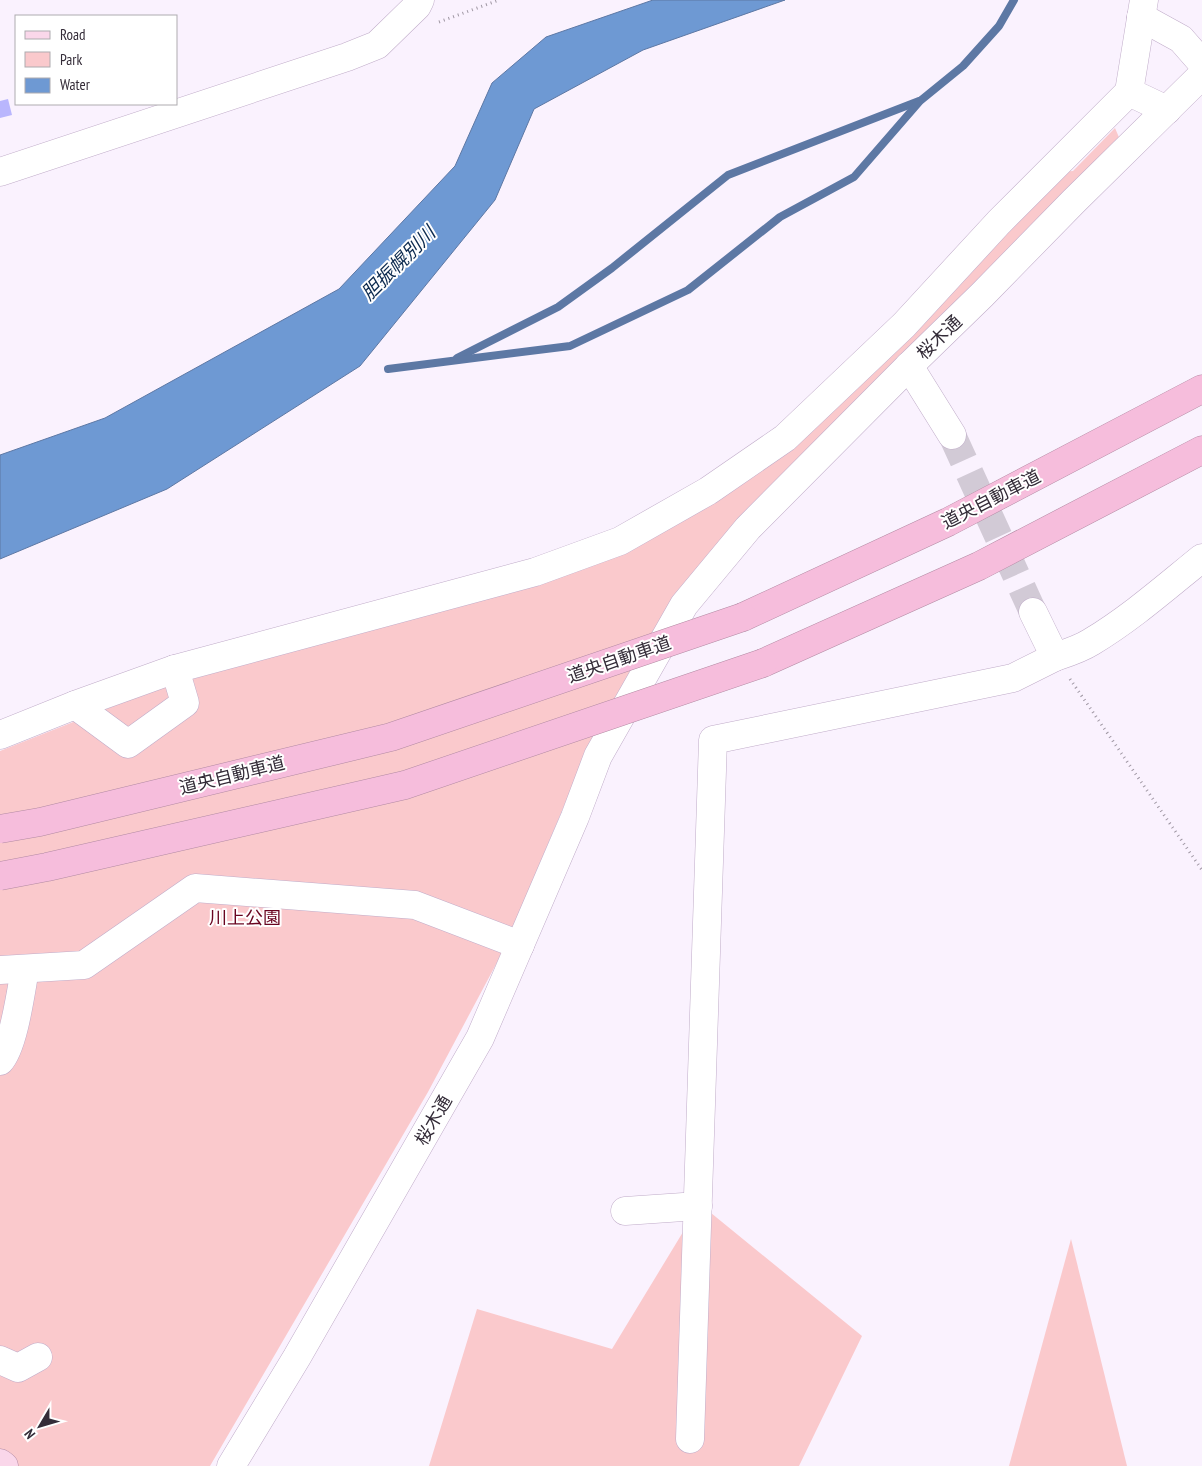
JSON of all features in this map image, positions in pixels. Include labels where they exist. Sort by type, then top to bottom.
[{"type":"highway","name":"道央自動車道","points":[[0,829],[40,822],[390,737],[743,617],[948,522],[1202,389]]},
{"type":"highway","points":[[0,876],[47,867],[405,785],[763,663],[979,566],[1202,450]]},
{"type":"main road","points":[[0,1463],[4,1466]]},
{"type":"street","points":[[0,172],[377,45],[420,0]]},
{"type":"street","points":[[0,735],[75,705],[175,669],[535,572],[620,541],[708,491],[785,438],[904,324],[999,222],[1129,92],[1143,9],[1181,39],[1202,64]]},
{"type":"street","name":"桜木通","points":[[231,1466],[297,1357],[480,1038],[575,817],[598,756],[684,605],[748,528],[1202,75]]},
{"type":"street","points":[[1129,92],[1167,110]]},
{"type":"street","points":[[909,366],[952,435]]},
{"type":"street","points":[[690,1439],[713,740],[1012,678],[1089,643],[1160,593],[1202,558]]},
{"type":"street","points":[[1033,612],[1055,658]]},
{"type":"street","points":[[75,705],[128,744],[185,704],[175,669]]},
{"type":"street","points":[[0,1061],[4,1057],[12,1033],[13,969],[84,965],[195,888],[416,905],[520,945]]},
{"type":"street","points":[[624,1211],[698,1206]]},
{"type":"street","points":[[0,1360],[18,1368],[38,1357]]},
{"type":"path","points":[[1055,658],[1202,870]]},
{"type":"green space","name":"川上公園","points":[[1115,128],[1121,142],[822,436],[707,555],[588,749],[502,953],[428,1092],[210,1466],[0,1466],[0,751],[235,658],[332,639],[698,502],[1060,172],[1073,171]]},
{"type":"green space","points":[[700,1204],[862,1336],[799,1466],[429,1466],[477,1309],[612,1349]]},
{"type":"green space","points":[[1071,1239],[1127,1466],[1009,1466]]},
{"type":"water","name":"胆振幌別川","points":[[653,0],[785,0],[643,50],[534,109],[495,200],[360,366],[167,489],[0,559],[0,455],[105,418],[339,289],[455,166],[492,83],[546,37]]},
{"type":"building","points":[[8,99],[12,115],[0,118],[0,101]]},
{"type":"waterway","points":[[388,369],[570,346],[688,290],[780,217],[854,177],[920,101],[963,66],[999,26],[1014,0]]},
{"type":"waterway","points":[[457,358],[558,307],[612,268],[728,175],[919,101]]},
{"type":"tunnel","points":[[952,435],[1033,612]]}]
